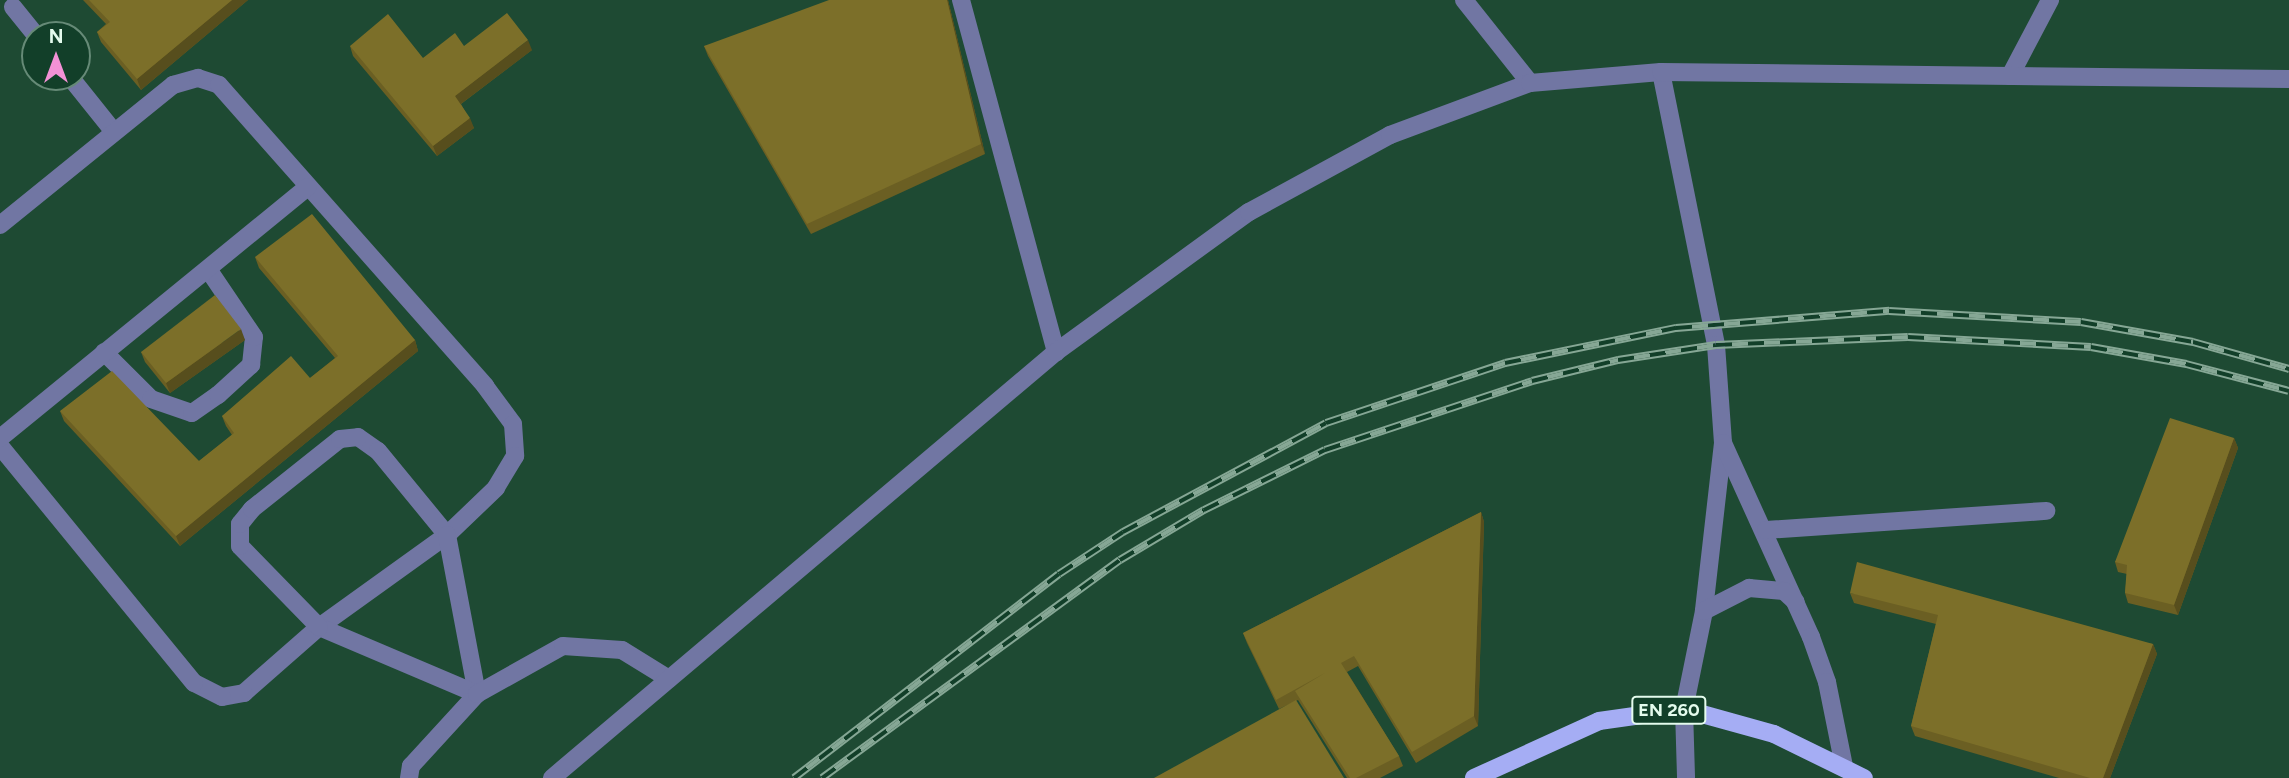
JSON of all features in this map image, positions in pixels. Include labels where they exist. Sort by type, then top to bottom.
[{"type":"main road","name":"EN 260","points":[[1474,778],[1599,721],[1684,709],[1774,734],[1864,778]]},
{"type":"street","points":[[961,0],[1056,352]]},
{"type":"street","points":[[1465,0],[1530,83]]},
{"type":"street","points":[[2010,76],[2050,0]]},
{"type":"street","points":[[13,7],[24,21]]},
{"type":"street","points":[[1661,72],[1716,345],[1723,443],[1704,611],[1684,709],[1686,778]]},
{"type":"street","points":[[552,778],[1056,352],[1249,212],[1390,135],[1530,83],[1661,72],[2289,79]]},
{"type":"street","points":[[0,225],[173,85],[198,78],[219,85],[485,386],[513,424],[515,456],[502,477],[447,535],[319,627],[244,693],[222,697],[194,684],[0,446]]},
{"type":"street","points":[[81,91],[114,132]]},
{"type":"street","points":[[0,438],[309,187]]},
{"type":"street","points":[[104,352],[151,399],[192,413],[218,395],[251,365],[254,337],[208,269]]},
{"type":"street","points":[[358,437],[378,451],[447,535],[477,694],[319,627],[240,547],[240,524],[340,439],[358,437]]},
{"type":"street","points":[[1723,443],[1766,530],[1827,682],[1844,766]]},
{"type":"street","points":[[1766,530],[2046,511]]},
{"type":"street","points":[[1704,611],[1749,588],[1784,591],[1798,605]]},
{"type":"street","points":[[409,778],[411,766],[477,694],[563,646],[622,650],[669,679]]},
{"type":"building","points":[[89,0],[232,0],[137,79],[97,32],[110,22]]},
{"type":"building","points":[[829,0],[947,0],[981,144],[807,224],[704,46]]},
{"type":"building","points":[[507,13],[528,40],[455,96],[470,118],[433,146],[350,46],[388,14],[423,58],[455,33],[464,46]]},
{"type":"building","points":[[312,214],[415,340],[176,536],[60,411],[112,371],[199,461],[234,433],[222,416],[291,356],[310,378],[338,356],[255,257]]},
{"type":"building","points":[[215,295],[241,329],[166,383],[141,352]]},
{"type":"building","points":[[2170,418],[2234,438],[2174,605],[2125,593],[2127,565],[2115,562]]},
{"type":"building","points":[[1481,512],[1474,716],[1412,752],[1354,656],[1341,663],[1399,756],[1356,778],[1350,778],[1295,691],[1325,673],[1276,700],[1243,633]]},
{"type":"building","points":[[1857,562],[2153,644],[2103,778],[2090,778],[1911,726],[1938,615],[1850,593]]},
{"type":"building","points":[[1296,700],[1344,778],[1154,778]]},
{"type":"railway","points":[[794,778],[1059,574],[1123,532],[1326,423],[1505,363],[1676,328],[1889,311],[2081,322],[2193,342],[2289,369]]},
{"type":"railway","points":[[822,778],[1120,560],[1204,510],[1325,450],[1532,381],[1618,360],[1716,345],[1908,337],[2091,347],[2186,364],[2289,391]]}]
